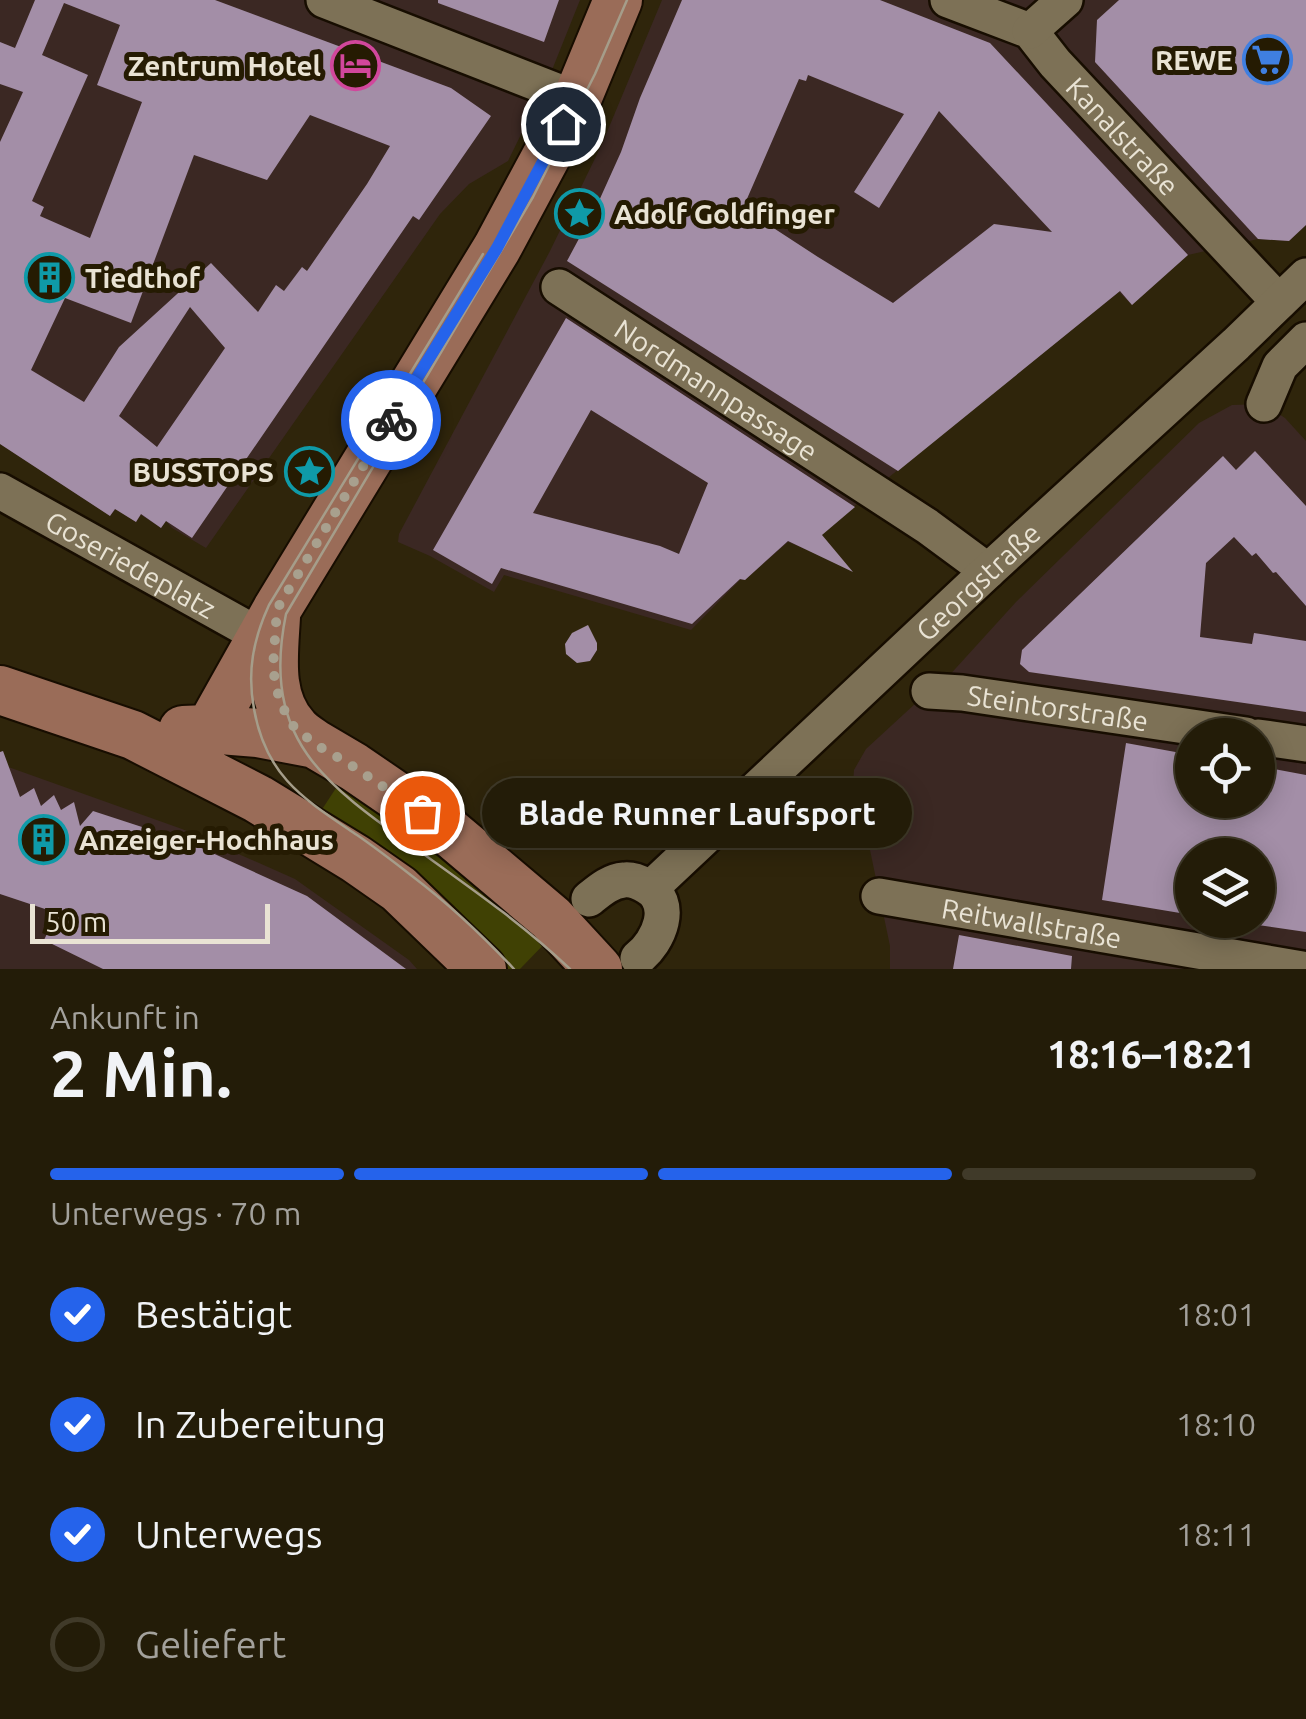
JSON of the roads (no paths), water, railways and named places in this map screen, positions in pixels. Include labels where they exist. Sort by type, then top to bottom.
[{"type":"street","points":[[324,0],[576,99]]},
{"type":"street","points":[[199,746],[497,248],[576,99],[618,0]]},
{"type":"street","name":"Kanalstraße","points":[[948,0],[1030,32],[1279,302]]},
{"type":"street","points":[[1030,32],[1066,0]]},
{"type":"street","name":"Georgstraße","points":[[651,888],[1306,276]]},
{"type":"street","name":"Nordmannpassage","points":[[559,287],[873,490],[988,572]]},
{"type":"street","points":[[1264,404],[1280,366],[1306,340]]},
{"type":"street","name":"Goseriedeplatz","points":[[0,492],[270,623]]},
{"type":"street","points":[[270,623],[276,688],[294,727],[448,832],[606,959],[652,945],[664,914],[661,900],[651,888],[624,880],[589,898]]},
{"type":"street","points":[[0,690],[133,735],[199,746],[258,733],[315,744]]},
{"type":"street","name":"Steintorstraße","points":[[929,691],[1175,724]]},
{"type":"street","points":[[1275,739],[1306,744]]},
{"type":"street","points":[[199,746],[258,798],[399,889],[482,969]]},
{"type":"street","name":"Reitwallstraße","points":[[879,896],[1302,969]]},
{"type":"tram line","points":[[570,969],[513,920],[355,804],[317,767],[290,721],[282,686],[281,650],[286,614],[533,197],[627,0]]},
{"type":"tram line","points":[[483,254],[269,605],[255,644],[251,682],[260,732],[268,752],[290,784],[439,898],[514,969]]},
{"type":"place","name":"REWE","points":[[1268,59]]},
{"type":"place","name":"Zentrum Hotel","points":[[356,65]]},
{"type":"place","name":"Adolf Goldfinger","points":[[579,213]]},
{"type":"place","name":"Tiedthof","points":[[50,277]]},
{"type":"place","name":"BUSSTOPS","points":[[309,471]]},
{"type":"place","name":"Blade Runner Laufsport","points":[[422,813]]},
{"type":"place","name":"Anzeiger-Hochhaus","points":[[44,839]]}]
